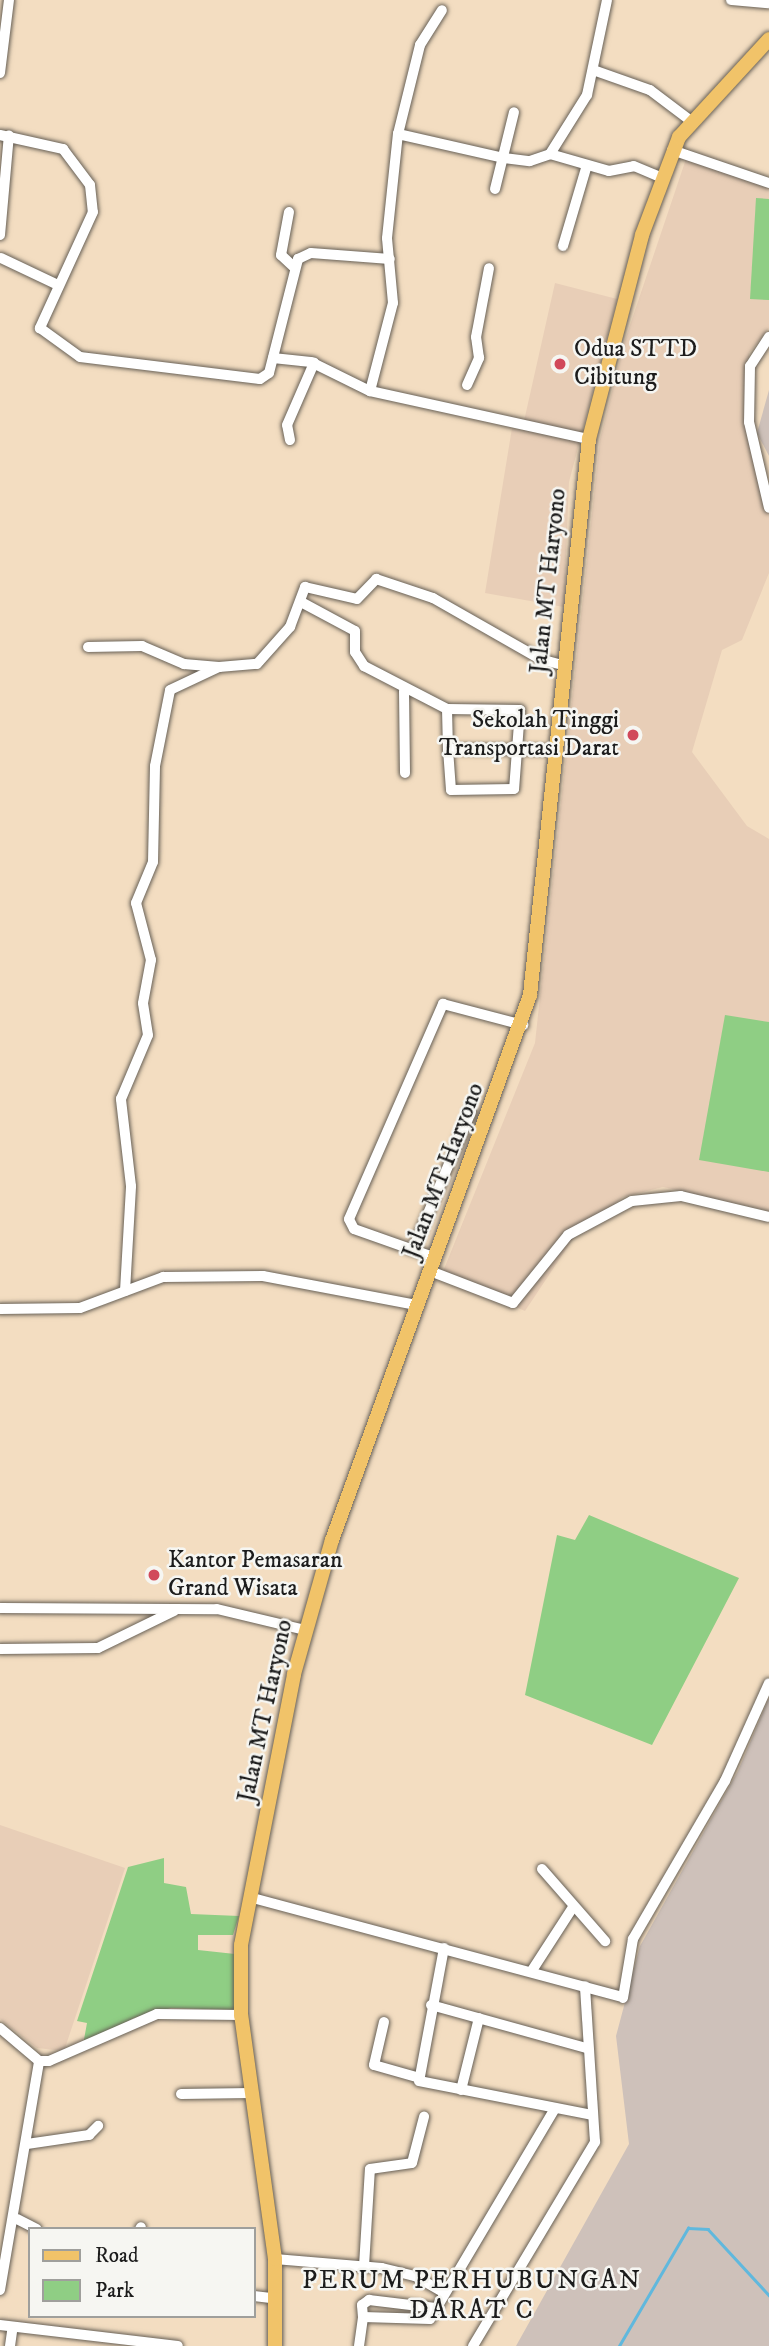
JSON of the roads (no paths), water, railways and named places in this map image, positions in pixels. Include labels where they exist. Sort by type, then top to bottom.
[{"type":"main road","name":"Jalan MT Haryono","points":[[275,2346],[275,2259],[241,2015],[249,1897],[305,1630],[416,1306],[523,1025],[541,938],[554,750],[589,439],[662,178],[672,150],[691,121],[769,38]]},
{"type":"street","points":[[0,73],[9,0]]},
{"type":"street","points":[[398,134],[504,158],[530,161],[550,154],[570,130],[596,71],[607,0]]},
{"type":"street","points":[[731,0],[769,3]]},
{"type":"street","points":[[370,391],[393,303],[388,204],[398,134],[420,45],[442,10]]},
{"type":"street","points":[[596,71],[650,90],[691,121]]},
{"type":"street","points":[[495,189],[514,113]]},
{"type":"street","points":[[0,235],[4,135],[63,149],[90,185],[93,212],[40,328],[80,357],[235,379],[260,379],[273,358],[294,267],[311,253],[390,259]]},
{"type":"street","points":[[672,150],[769,183]]},
{"type":"street","points":[[550,154],[609,171],[634,166],[662,178]]},
{"type":"street","points":[[563,246],[587,165]]},
{"type":"street","points":[[289,212],[281,256],[294,267]]},
{"type":"street","points":[[1,258],[58,285]]},
{"type":"street","points":[[467,385],[479,358],[476,337],[489,268]]},
{"type":"street","points":[[769,337],[750,366],[749,422],[769,508]]},
{"type":"street","points":[[273,358],[314,363],[370,391],[589,439]]},
{"type":"street","points":[[290,440],[287,425],[314,363]]},
{"type":"street","points":[[88,647],[142,646],[184,664],[219,667],[257,664],[290,627],[311,584],[357,599],[372,580],[384,579],[563,665]]},
{"type":"street","points":[[301,602],[355,631],[357,659],[404,691],[447,709],[518,709],[514,789],[453,791],[447,709]]},
{"type":"street","points":[[125,1291],[131,1186],[121,1099],[148,1035],[143,1003],[151,947],[136,903],[153,862],[155,766],[170,690],[219,667]]},
{"type":"street","points":[[404,691],[405,773]]},
{"type":"street","points":[[448,749],[554,750]]},
{"type":"street","points":[[523,1025],[453,1002],[436,1012],[349,1219],[354,1229],[414,1249],[433,1265],[513,1303],[568,1235],[632,1201],[681,1196],[769,1217]]},
{"type":"street","points":[[414,1249],[471,1112]]},
{"type":"street","points":[[0,1309],[80,1308],[163,1277],[264,1276],[416,1306]]},
{"type":"street","points":[[0,1649],[98,1648],[119,1643],[164,1613],[190,1607]]},
{"type":"street","points":[[0,1608],[190,1607],[305,1630]]},
{"type":"street","points":[[249,1897],[621,1997],[633,1939],[725,1781],[769,1683]]},
{"type":"street","points":[[542,1869],[605,1941]]},
{"type":"street","points":[[531,1972],[573,1907]]},
{"type":"street","points":[[416,2077],[444,1948]]},
{"type":"street","points":[[473,2346],[591,2151],[592,2115],[586,2048],[585,1986]]},
{"type":"street","points":[[431,2005],[586,2048]]},
{"type":"street","points":[[39,2061],[75,2054],[157,2014],[241,2015]]},
{"type":"street","points":[[461,2090],[480,2018]]},
{"type":"street","points":[[384,2022],[374,2066],[461,2090],[554,2110],[592,2115]]},
{"type":"street","points":[[0,2028],[39,2061]]},
{"type":"street","points":[[0,2290],[17,2219],[39,2061]]},
{"type":"street","points":[[181,2094],[251,2093]]},
{"type":"street","points":[[363,2317],[423,2321],[436,2308],[554,2110]]},
{"type":"street","points":[[364,2266],[370,2169],[412,2164],[424,2117]]},
{"type":"street","points":[[27,2144],[89,2134],[98,2126]]},
{"type":"street","points":[[17,2219],[33,2227]]},
{"type":"street","points":[[275,2259],[364,2266],[415,2276],[445,2294]]},
{"type":"street","points":[[256,2296],[277,2299]]},
{"type":"street","points":[[359,2346],[362,2305],[369,2300],[436,2308]]},
{"type":"street","points":[[0,2325],[12,2331],[60,2333],[178,2346]]},
{"type":"street","points":[[10,2346],[12,2331]]},
{"type":"street","points":[[58,2346],[60,2333]]},
{"type":"waterway","points":[[619,2346],[688,2228],[708,2229],[769,2295]]},
{"type":"place","name":"Odua STTD Cibitung","points":[[560,364]]},
{"type":"place","name":"Sekolah Tinggi Transportasi Darat","points":[[633,735]]},
{"type":"place","name":"Kantor Pemasaran Grand Wisata","points":[[154,1575]]},
{"type":"district","name":"PERUM PERHUBUNGAN DARAT C","points":[[472,2296]]}]
